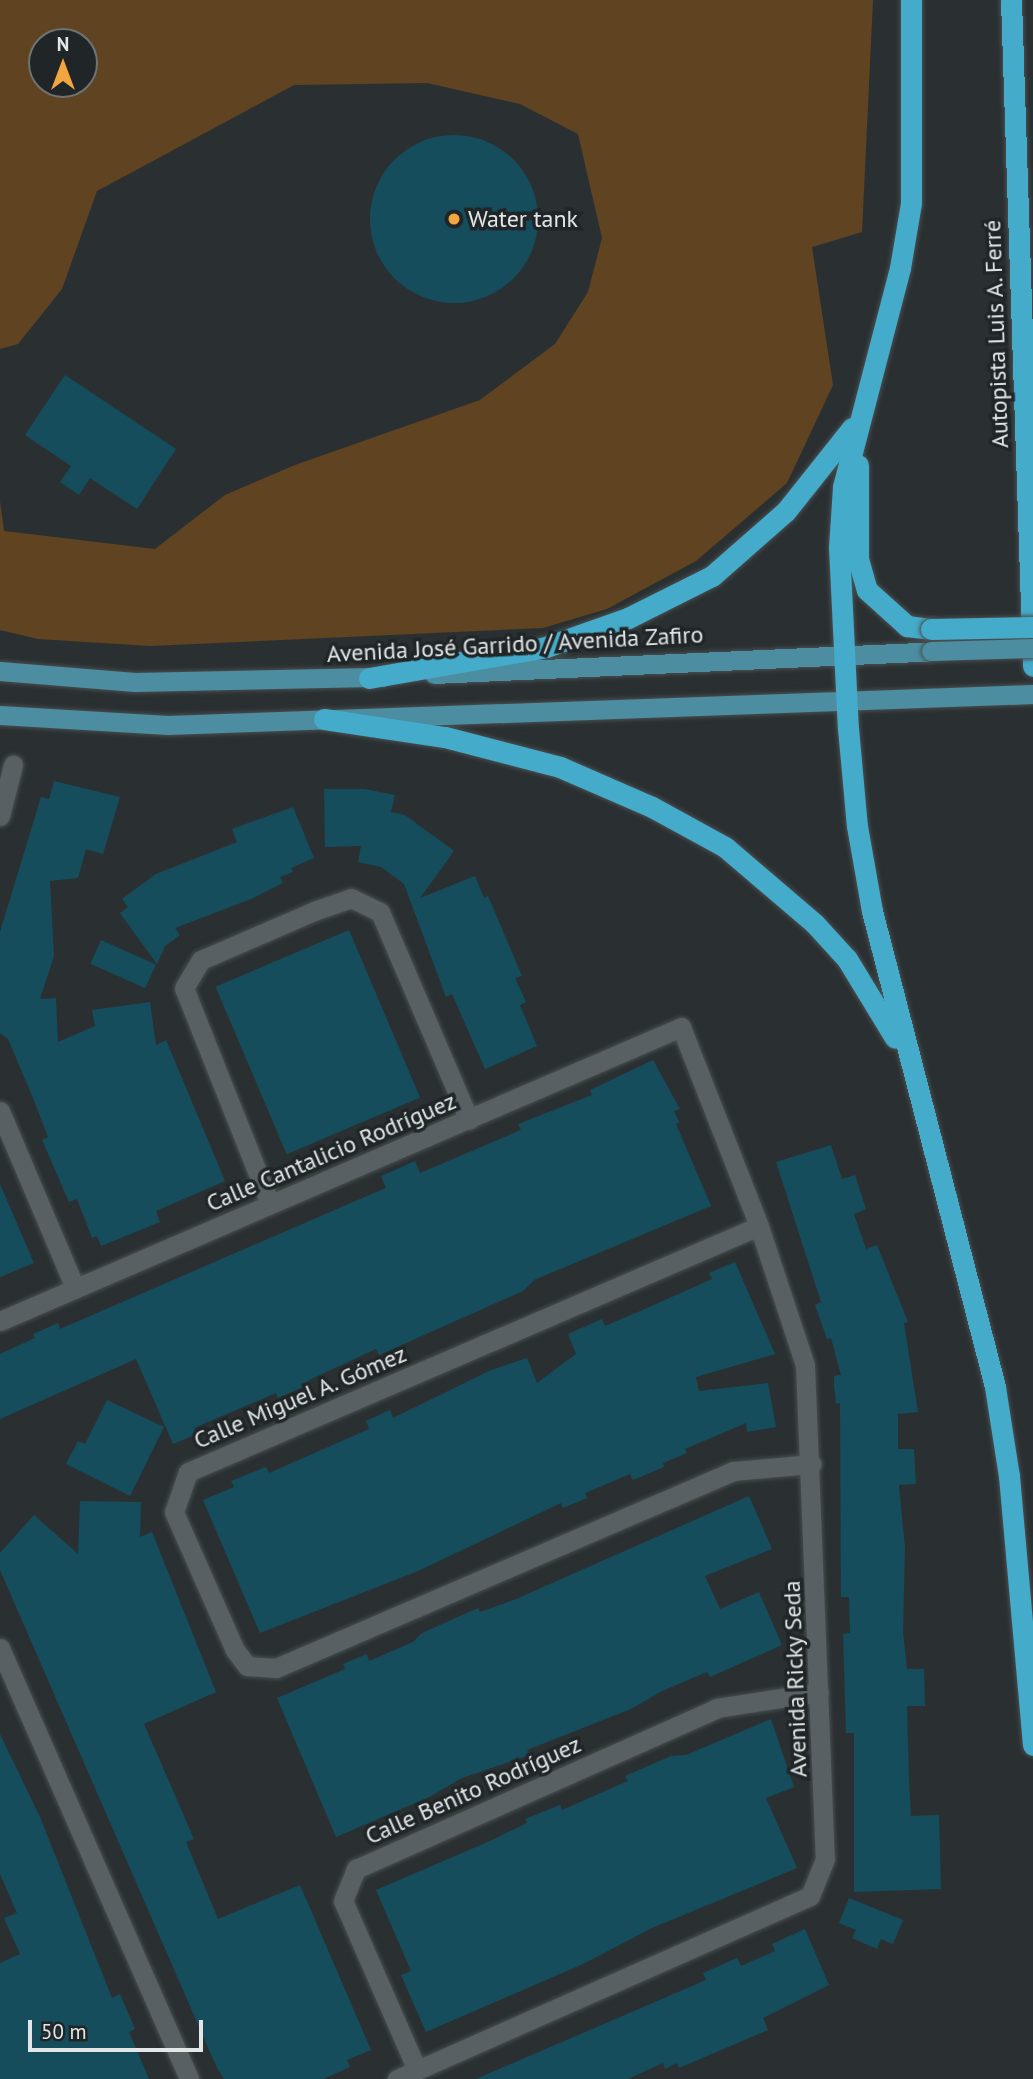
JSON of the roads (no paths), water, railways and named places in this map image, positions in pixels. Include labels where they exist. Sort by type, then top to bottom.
[{"type":"highway","points":[[911,0],[911,202],[900,268],[858,421],[843,487],[839,535],[847,703],[859,838],[907,1060],[995,1387],[1009,1476],[1033,1745]]},
{"type":"highway","name":"Autopista Luis A. Ferré","points":[[1011,0],[1033,666]]},
{"type":"highway","points":[[858,421],[858,559],[867,590],[907,626],[931,629],[1033,627]]},
{"type":"highway","points":[[369,678],[546,647],[628,618],[702,582],[753,544],[786,511],[858,421]]},
{"type":"highway","points":[[324,719],[445,737],[560,767],[653,807],[725,847],[779,890],[847,959],[907,1060]]},
{"type":"main road","name":"Avenida José Garrido / Avenida Zafiro","points":[[0,671],[135,682],[369,678],[844,652],[1033,648]]},
{"type":"main road","points":[[0,715],[168,724],[847,703],[1033,694]]},
{"type":"street","points":[[0,816],[13,765]]},
{"type":"street","points":[[270,1204],[184,988],[201,960],[314,911],[351,898],[380,912],[469,1120]]},
{"type":"street","name":"Calle Cantalicio Rodríguez","points":[[0,1321],[681,1027]]},
{"type":"street","name":"Avenida Ricky Seda","points":[[397,2079],[810,1896],[825,1859],[812,1464],[805,1365],[760,1226],[681,1027]]},
{"type":"street","points":[[0,1111],[75,1288]]},
{"type":"street","name":"Calle Miguel A. Gómez","points":[[760,1226],[188,1472],[174,1512],[235,1650],[247,1666],[276,1668],[733,1471],[812,1464]]},
{"type":"street","points":[[0,1648],[189,2079]]},
{"type":"street","name":"Calle Benito Rodríguez","points":[[417,2070],[343,1900],[356,1869],[717,1708],[819,1692]]},
{"type":"place","name":"Water tank","points":[[454,219]]}]
